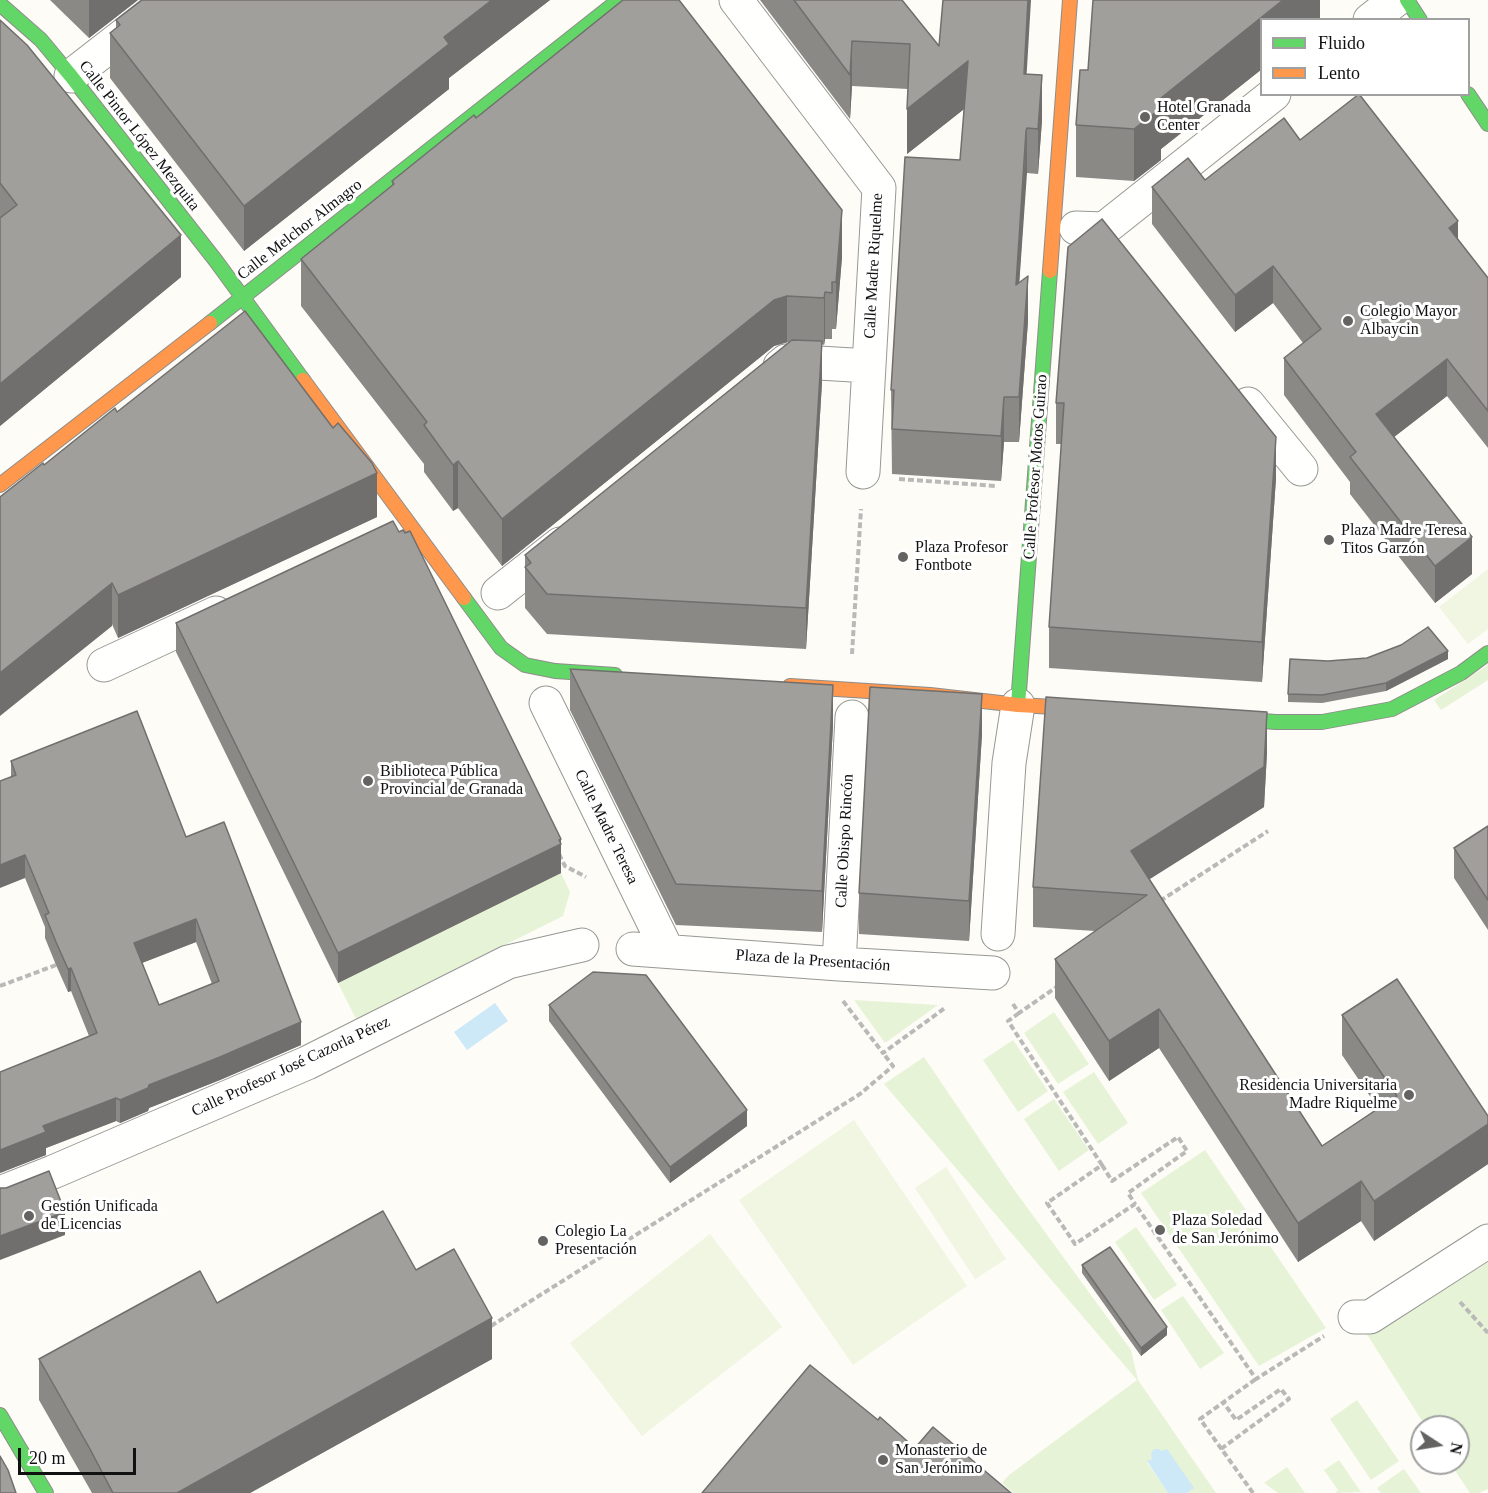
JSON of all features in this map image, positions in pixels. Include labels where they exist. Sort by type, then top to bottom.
[{"type":"street","points":[[71,76],[169,0]]},
{"type":"street","name":"Calle Melchor Almagro","points":[[0,485],[619,0]]},
{"type":"street","name":"Calle Madre Riquelme","points":[[736,0],[879,188],[863,475]]},
{"type":"street","name":"Calle Profesor Motos Guirao","points":[[998,934],[1010,763],[1018,705],[1070,0]]},
{"type":"street","points":[[1372,18],[1395,0]]},
{"type":"street","points":[[1407,0],[1419,18]]},
{"type":"street","name":"Calle Pintor López Mezquita","points":[[0,4],[41,40],[71,76],[243,296],[394,528],[501,648],[525,665],[555,671],[625,676]]},
{"type":"street","points":[[1100,235],[1272,96]]},
{"type":"street","points":[[1469,96],[1488,124]]},
{"type":"street","points":[[759,384],[786,361],[869,366]]},
{"type":"street","points":[[1233,386],[1301,469]]},
{"type":"street","points":[[498,593],[582,526]]},
{"type":"street","points":[[104,665],[237,603]]},
{"type":"street","points":[[1208,717],[1276,722],[1322,722],[1392,709],[1461,673],[1488,652]]},
{"type":"street","points":[[777,685],[1106,710]]},
{"type":"street","name":"Calle Madre Teresa","points":[[546,703],[667,950]]},
{"type":"street","name":"Calle Obispo Rincón","points":[[838,964],[852,717]]},
{"type":"street","name":"Calle Profesor José Cazorla Pérez","points":[[0,1193],[307,1063],[508,962],[582,945]]},
{"type":"street","name":"Plaza de la Presentación","points":[[633,949],[838,964],[1002,986]]},
{"type":"street","points":[[1355,1317],[1370,1317],[1488,1241]]},
{"type":"street","points":[[0,1415],[46,1493]]},
{"type":"path","points":[[852,659],[863,475],[998,486]]},
{"type":"path","points":[[1152,906],[1268,831]]},
{"type":"path","points":[[555,845],[565,866],[586,877]]},
{"type":"path","points":[[491,1326],[860,1094],[893,1066],[836,991],[838,964]]},
{"type":"path","points":[[0,986],[56,965]]},
{"type":"path","points":[[1066,980],[1008,1021],[1112,1180],[1178,1137],[1187,1151],[1128,1193],[1256,1379]]},
{"type":"path","points":[[1002,986],[1019,1013]]},
{"type":"path","points":[[883,1053],[948,1006]]},
{"type":"path","points":[[1102,1165],[1047,1203],[1075,1244],[1135,1204]]},
{"type":"path","points":[[1253,1493],[1200,1419],[1256,1379],[1355,1317]]},
{"type":"path","points":[[1221,1449],[1289,1399],[1281,1389],[1236,1420],[1223,1402]]},
{"type":"green space","points":[[1488,569],[1488,629],[1468,644],[1439,607]]},
{"type":"green space","points":[[1488,665],[1488,680],[1441,710],[1434,700]]},
{"type":"green space","points":[[561,873],[570,892],[563,916],[356,1019],[338,983]]},
{"type":"green space","points":[[854,1000],[938,1005],[885,1043]]},
{"type":"green space","points":[[1054,1012],[1089,1064],[1058,1084],[1024,1033]]},
{"type":"green space","points":[[1013,1040],[1048,1091],[1018,1112],[983,1060]]},
{"type":"green space","points":[[924,1057],[1010,1184],[1131,1350],[1138,1380],[1216,1493],[1187,1493],[1193,1488],[1152,1459],[1147,1462],[1168,1493],[1013,1493],[1002,1483],[1009,1475],[1137,1380],[884,1084]]},
{"type":"green space","points":[[1094,1072],[1128,1123],[1098,1144],[1063,1092]]},
{"type":"green space","points":[[1054,1099],[1089,1150],[1059,1171],[1024,1119]]},
{"type":"green space","points":[[854,1120],[967,1286],[853,1365],[739,1200]]},
{"type":"green space","points":[[1205,1150],[1326,1328],[1259,1366],[1141,1193]]},
{"type":"green space","points":[[946,1167],[1006,1259],[975,1279],[915,1188]]},
{"type":"green space","points":[[1136,1227],[1177,1285],[1154,1300],[1115,1242]]},
{"type":"green space","points":[[710,1234],[782,1327],[642,1436],[570,1343]]},
{"type":"green space","points":[[1488,1257],[1488,1489],[1479,1493],[1470,1493],[1458,1475],[1470,1475],[1470,1415],[1418,1415],[1366,1333]]},
{"type":"green space","points":[[1183,1296],[1224,1353],[1200,1369],[1161,1310]]},
{"type":"green space","points":[[1357,1400],[1399,1461],[1371,1480],[1330,1419]]},
{"type":"green space","points":[[1339,1460],[1361,1492],[1335,1493],[1338,1490],[1324,1470]]},
{"type":"green space","points":[[1287,1467],[1305,1493],[1278,1493],[1264,1483]]},
{"type":"green space","points":[[1404,1469],[1421,1493],[1381,1493],[1377,1488]]},
{"type":"water","points":[[495,1003],[508,1021],[467,1050],[454,1032]]},
{"type":"water","points":[[1154,1449],[1162,1451],[1167,1449],[1194,1488],[1187,1493],[1168,1493],[1147,1461],[1152,1459],[1151,1454]]},
{"type":"building","points":[[142,0],[492,0],[444,37],[449,44],[244,206],[110,33],[120,25],[116,20]]},
{"type":"building","points":[[623,0],[679,0],[842,210],[836,282],[832,282],[832,293],[825,292],[824,298],[787,296],[774,300],[502,519],[458,461],[453,465],[424,425],[427,422],[301,259],[394,184],[392,181],[474,115],[476,118]]},
{"type":"building","points":[[794,0],[902,0],[939,46],[943,0],[1028,0],[1024,74],[1042,75],[1038,129],[1027,128],[1026,131],[1016,285],[1028,276],[1019,397],[1004,397],[1001,436],[892,429],[894,390],[891,390],[905,157],[960,160],[968,61],[907,109],[910,44],[852,41],[850,75]]},
{"type":"building","name":"Hotel Granada Center","points":[[1093,0],[1283,0],[1156,102],[1161,108],[1134,129],[1076,125],[1080,70],[1088,70]]},
{"type":"building","points":[[0,20],[27,45],[181,235],[0,384],[0,218],[17,205],[0,183]]},
{"type":"building","name":"Colegio Mayor Albaycin","points":[[1356,96],[1361,96],[1458,221],[1449,228],[1488,278],[1488,411],[1447,359],[1376,414],[1472,537],[1435,566],[1350,457],[1356,452],[1284,358],[1321,329],[1273,266],[1235,295],[1152,187],[1188,158],[1205,180],[1284,118],[1300,140]]},
{"type":"building","points":[[1102,219],[1276,437],[1262,642],[1049,627],[1064,403],[1056,403],[1068,247]]},
{"type":"building","points":[[245,311],[333,428],[338,423],[372,463],[377,473],[118,595],[112,583],[0,673],[0,497],[115,408],[117,412]]},
{"type":"building","points":[[792,340],[822,341],[806,608],[547,594],[525,567],[531,563],[525,555]]},
{"type":"building","points":[[393,521],[399,532],[410,531],[561,839],[559,840],[561,844],[338,953],[176,623]]},
{"type":"building","points":[[1428,627],[1448,651],[1386,683],[1322,695],[1288,694],[1290,659],[1328,661],[1367,658],[1401,645]]},
{"type":"building","points":[[570,669],[833,685],[822,891],[676,884]]},
{"type":"building","points":[[870,687],[982,694],[969,901],[859,893]]},
{"type":"building","points":[[1046,697],[1267,712],[1264,767],[1131,851],[1322,1146],[1397,1096],[1342,1015],[1397,979],[1488,1116],[1488,1124],[1374,1201],[1361,1181],[1298,1223],[1159,1009],[1109,1041],[1055,959],[1147,895],[1033,887]]},
{"type":"building","points":[[137,711],[186,837],[224,822],[301,1022],[149,1085],[148,1088],[120,1100],[116,1098],[43,1126],[46,1132],[0,1150],[0,1072],[97,1033],[71,968],[68,969],[45,915],[49,913],[25,855],[0,865],[0,781],[16,775],[11,761]],"holes":[[[196,919],[219,981],[159,1005],[134,943]]]},
{"type":"building","points":[[1488,826],[1488,900],[1454,848]]},
{"type":"building","points":[[593,972],[646,975],[747,1110],[670,1167],[549,1005]]},
{"type":"building","points":[[49,1171],[65,1212],[0,1236],[0,1188],[6,1188]]},
{"type":"building","points":[[383,1211],[416,1270],[454,1249],[492,1318],[177,1493],[113,1493],[39,1359],[200,1271],[217,1303]]},
{"type":"building","points":[[1110,1247],[1167,1327],[1141,1348],[1082,1265]]},
{"type":"building","points":[[810,1365],[878,1420],[880,1417],[915,1448],[933,1427],[1011,1493],[702,1493]]},
{"type":"building","points":[[0,1456],[8,1470],[16,1493],[0,1493]]},
{"type":"traffic: fast","points":[[210,323],[619,0]]},
{"type":"traffic: fast","points":[[1407,0],[1419,18]]},
{"type":"traffic: fast","points":[[0,4],[41,40],[71,76],[216,261],[303,380]]},
{"type":"traffic: fast","points":[[1469,96],[1488,124]]},
{"type":"traffic: fast","points":[[1018,705],[1050,271]]},
{"type":"traffic: fast","points":[[464,598],[501,648],[525,665],[555,671],[615,675]]},
{"type":"traffic: fast","points":[[1223,718],[1276,722],[1322,722],[1392,709],[1461,673],[1488,653]]},
{"type":"traffic: fast","points":[[0,1415],[46,1493]]},
{"type":"traffic: slow","points":[[1050,271],[1070,0]]},
{"type":"traffic: slow","points":[[0,485],[210,323]]},
{"type":"traffic: slow","points":[[303,380],[464,598]]},
{"type":"traffic: slow","points":[[790,686],[1091,709]]},
{"type":"place","name":"Hotel Granada Center","points":[[1145,117]]},
{"type":"place","name":"Colegio Mayor Albaycin","points":[[1348,321]]},
{"type":"place","name":"Plaza Madre Teresa Titos Garzón","points":[[1329,540]]},
{"type":"place","name":"Plaza Profesor Fontbote","points":[[903,557]]},
{"type":"place","name":"Biblioteca Pública Provincial de Granada","points":[[368,781]]},
{"type":"place","name":"Residencia Universitaria Madre Riquelme","points":[[1409,1095]]},
{"type":"place","name":"Gestión Unificada de Licencias","points":[[29,1216]]},
{"type":"place","name":"Plaza Soledad de San Jerónimo","points":[[1160,1230]]},
{"type":"place","name":"Colegio La Presentación","points":[[543,1241]]},
{"type":"place","name":"Monasterio de San Jerónimo","points":[[883,1460]]}]
